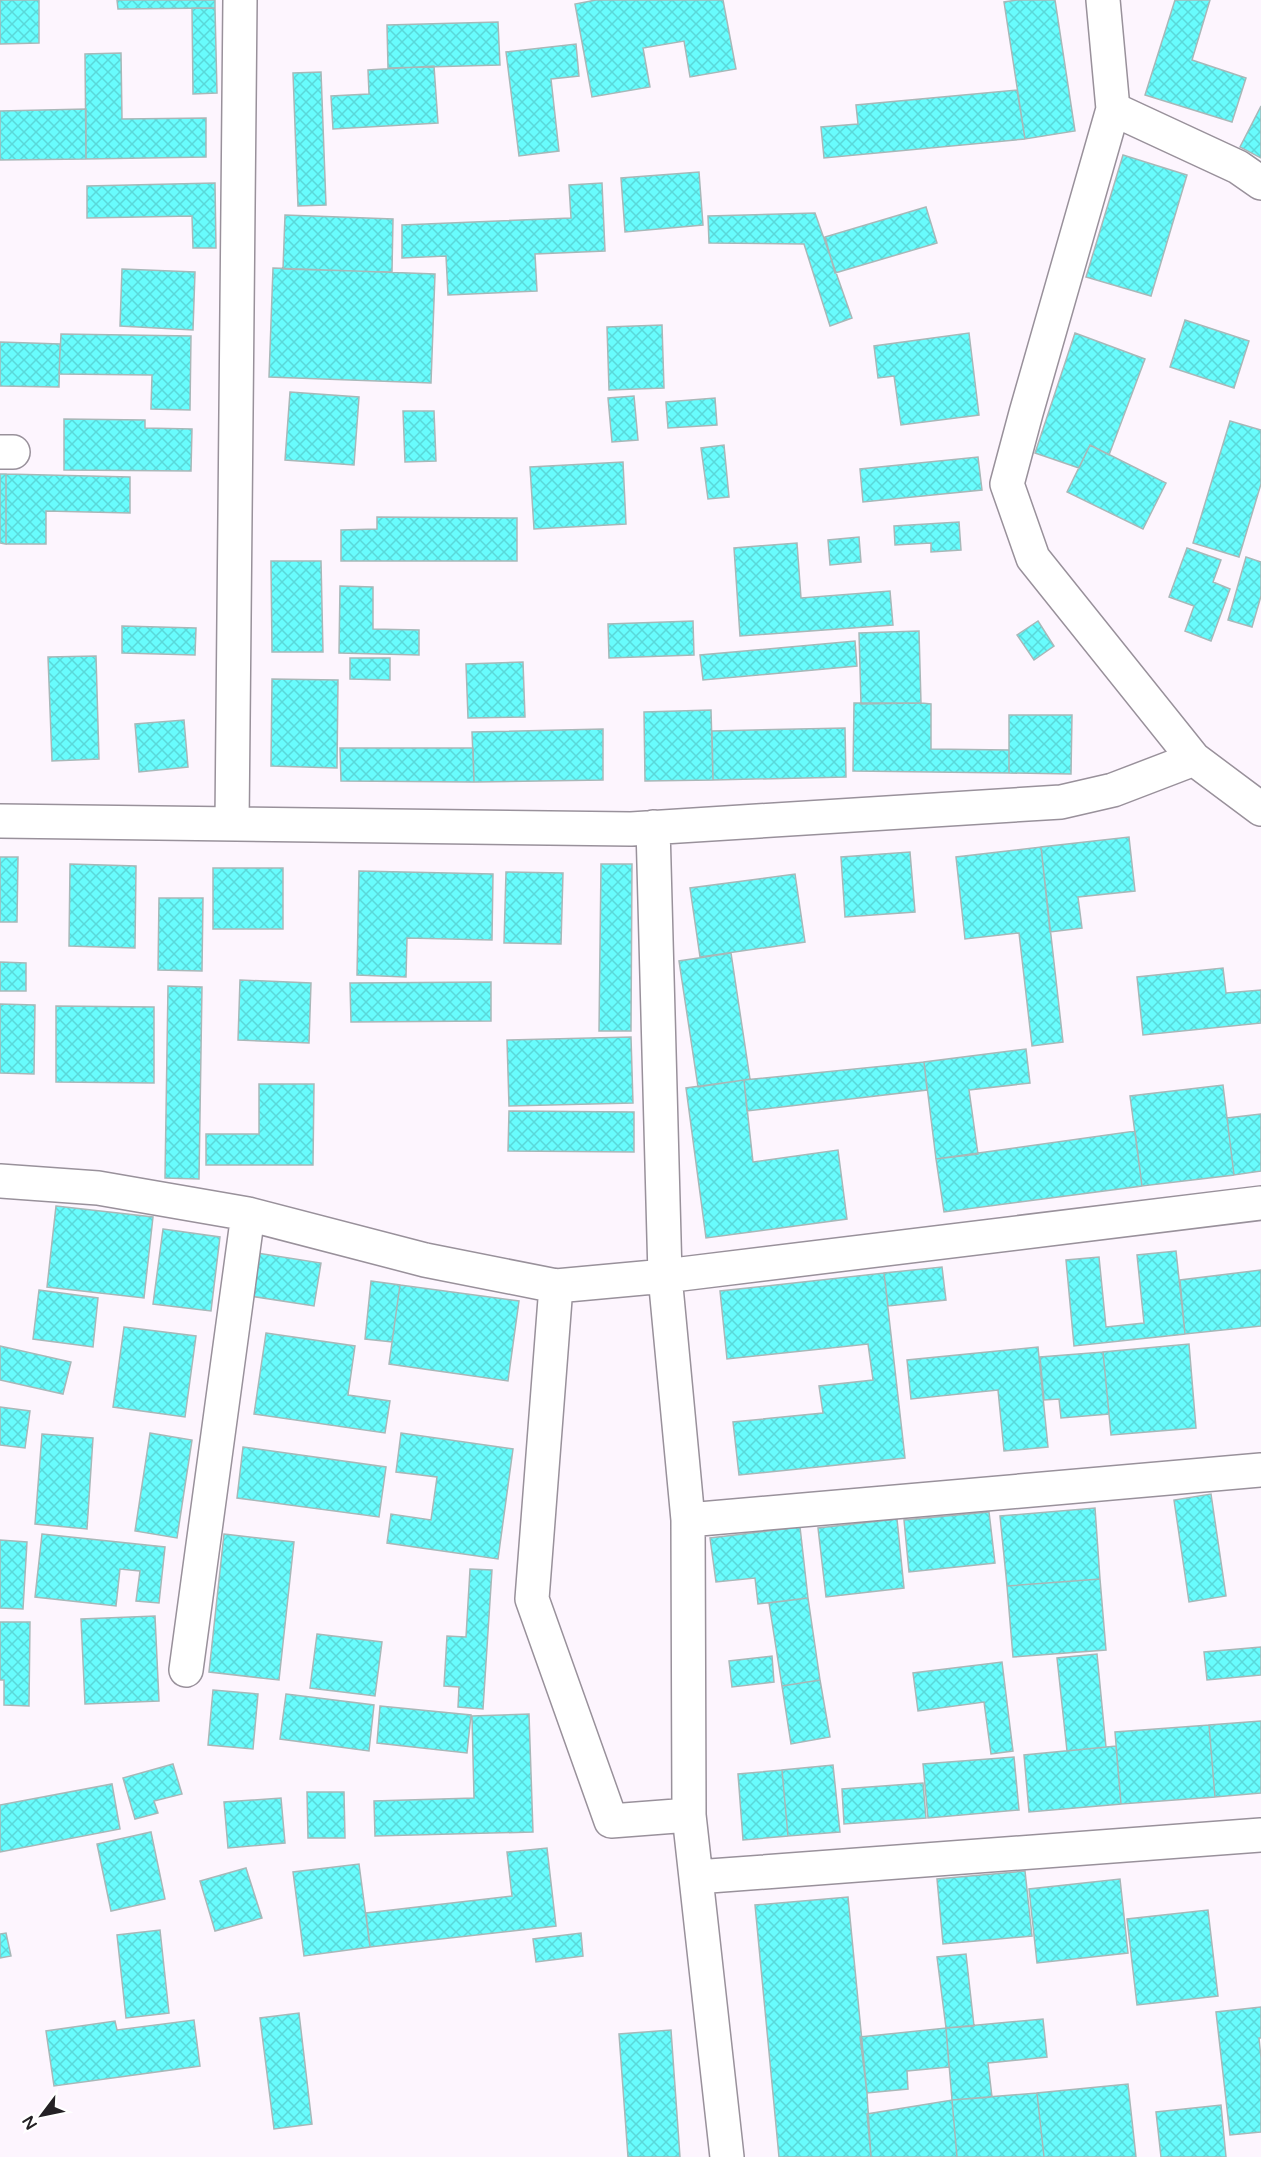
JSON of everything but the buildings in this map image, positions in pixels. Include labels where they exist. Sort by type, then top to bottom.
[{"type":"street","points":[[232,824],[240,0]]},
{"type":"street","points":[[1103,0],[1113,109],[1007,484],[1033,558],[1194,759],[1261,809]]},
{"type":"street","points":[[1113,109],[1238,167],[1261,183]]},
{"type":"street","points":[[0,821],[631,829],[1061,802],[1113,790],[1194,759]]},
{"type":"street","points":[[653,827],[665,1276],[688,1520],[689,1815],[727,2157]]},
{"type":"street","points":[[0,1181],[98,1188],[248,1214],[425,1260],[556,1286],[665,1276],[1261,1203]]},
{"type":"street","points":[[186,1670],[248,1214]]},
{"type":"street","points":[[556,1286],[532,1599],[611,1821],[689,1815]]},
{"type":"street","points":[[688,1520],[1261,1470]]},
{"type":"street","points":[[696,1877],[1261,1834]]}]
